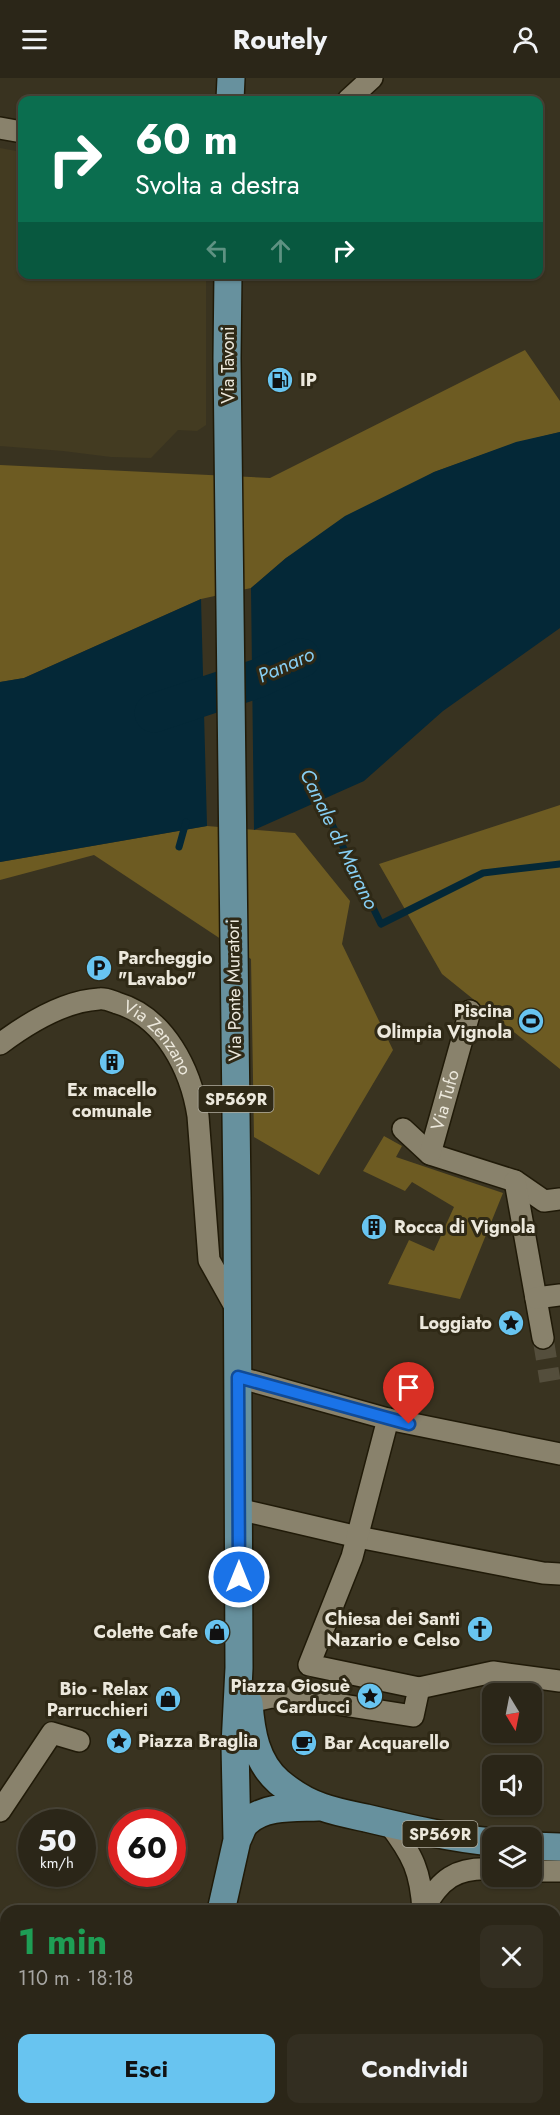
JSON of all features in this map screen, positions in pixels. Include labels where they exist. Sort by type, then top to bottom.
[{"type":"main road","points":[[230,96],[231,78]]},
{"type":"main road","name":"Via Tavoni","points":[[228,279],[229,456]]},
{"type":"main road","name":"Via Ponte Muratori","points":[[229,456],[239,1668]]},
{"type":"main road","points":[[222,1905],[237,1840],[235,1745],[239,1668]]},
{"type":"main road","name":"SP569R","points":[[239,1668],[249,1702],[250,1723],[256,1748],[265,1765],[278,1781],[297,1795],[321,1807],[389,1824],[482,1840]]},
{"type":"main road","name":"SP569R","points":[[237,1840],[245,1823],[260,1815],[280,1809],[321,1807]]},
{"type":"main road","points":[[542,1846],[560,1847]]},
{"type":"street","points":[[352,96],[372,78]]},
{"type":"street","points":[[0,128],[18,131]]},
{"type":"street","name":"Via Zenzano","points":[[0,1044],[17,1031],[72,1003],[102,998],[128,1006],[144,1016],[159,1030],[176,1051],[195,1095],[209,1260],[237,1310]]},
{"type":"street","name":"Via Tufo","points":[[430,1154],[470,1011]]},
{"type":"street","points":[[403,1129],[430,1154],[515,1181],[544,1201],[560,1199]]},
{"type":"street","points":[[515,1181],[543,1338]]},
{"type":"street","points":[[536,1298],[560,1295]]},
{"type":"street","points":[[238,1377],[388,1419],[560,1454]]},
{"type":"street","points":[[388,1419],[358,1537],[309,1665],[419,1688],[493,1672],[560,1681]]},
{"type":"street","points":[[238,1509],[358,1537],[543,1574],[560,1574]]},
{"type":"street","points":[[249,1702],[272,1697],[305,1699],[413,1716],[419,1688]]},
{"type":"street","points":[[0,1811],[52,1733],[79,1741]]},
{"type":"street","points":[[389,1824],[408,1849],[418,1873],[422,1905]]},
{"type":"street","points":[[426,1905],[433,1891],[453,1874],[482,1869]]},
{"type":"street","points":[[542,1871],[560,1871]]},
{"type":"shaded area","points":[[0,148],[18,151],[18,279],[206,279],[206,425],[197,431],[178,430],[151,458],[111,457],[0,446]]},
{"type":"shaded area","points":[[525,350],[560,401],[560,432],[516,443],[434,472],[286,558],[251,588],[201,599],[24,678],[0,682],[0,465],[270,478]]},
{"type":"shaded area","points":[[560,805],[560,1069],[442,974],[379,864]]},
{"type":"shaded area","points":[[207,826],[295,833],[350,901],[342,944],[393,1050],[319,1175],[254,1137],[251,959],[94,855],[0,880],[0,862]]},
{"type":"shaded area","points":[[384,1136],[402,1146],[396,1157],[503,1193],[460,1299],[388,1284],[409,1240],[434,1251],[454,1207],[412,1182],[405,1191],[363,1171]]},
{"type":"water","points":[[560,432],[560,628],[443,711],[364,781],[254,830],[251,588],[286,558],[345,516],[434,472],[516,442]]},
{"type":"water","points":[[201,599],[207,826],[0,862],[0,682],[24,678]]},
{"type":"waterway","name":"Panaro","points":[[154,713],[259,678],[301,658]]},
{"type":"waterway","name":"Canale di Marano","points":[[317,794],[381,924],[483,873],[560,864]]},
{"type":"waterway","points":[[179,847],[186,822]]},
{"type":"tunnel","points":[[543,1338],[550,1381]]},
{"type":"place","name":"IP","points":[[280,380]]},
{"type":"place","name":"Parcheggio \"Lavabo\"","points":[[99,968]]},
{"type":"place","name":"Piscina Olimpia Vignola","points":[[531,1021]]},
{"type":"place","name":"Ex macello comunale","points":[[112,1062]]},
{"type":"place","name":"Rocca di Vignola","points":[[374,1227]]},
{"type":"place","name":"Loggiato","points":[[511,1323]]},
{"type":"place","name":"Chiesa dei Santi Nazario e Celso","points":[[480,1629]]},
{"type":"place","name":"Colette Cafe","points":[[217,1632]]},
{"type":"place","name":"Piazza Giosuè Carducci","points":[[370,1696]]},
{"type":"place","name":"Bio - Relax Parrucchieri","points":[[168,1699]]},
{"type":"place","name":"Piazza Braglia","points":[[119,1741]]},
{"type":"place","name":"Bar Acquarello","points":[[304,1743]]},
{"type":"route","points":[[239,1577],[238,1377],[409,1424]]}]
